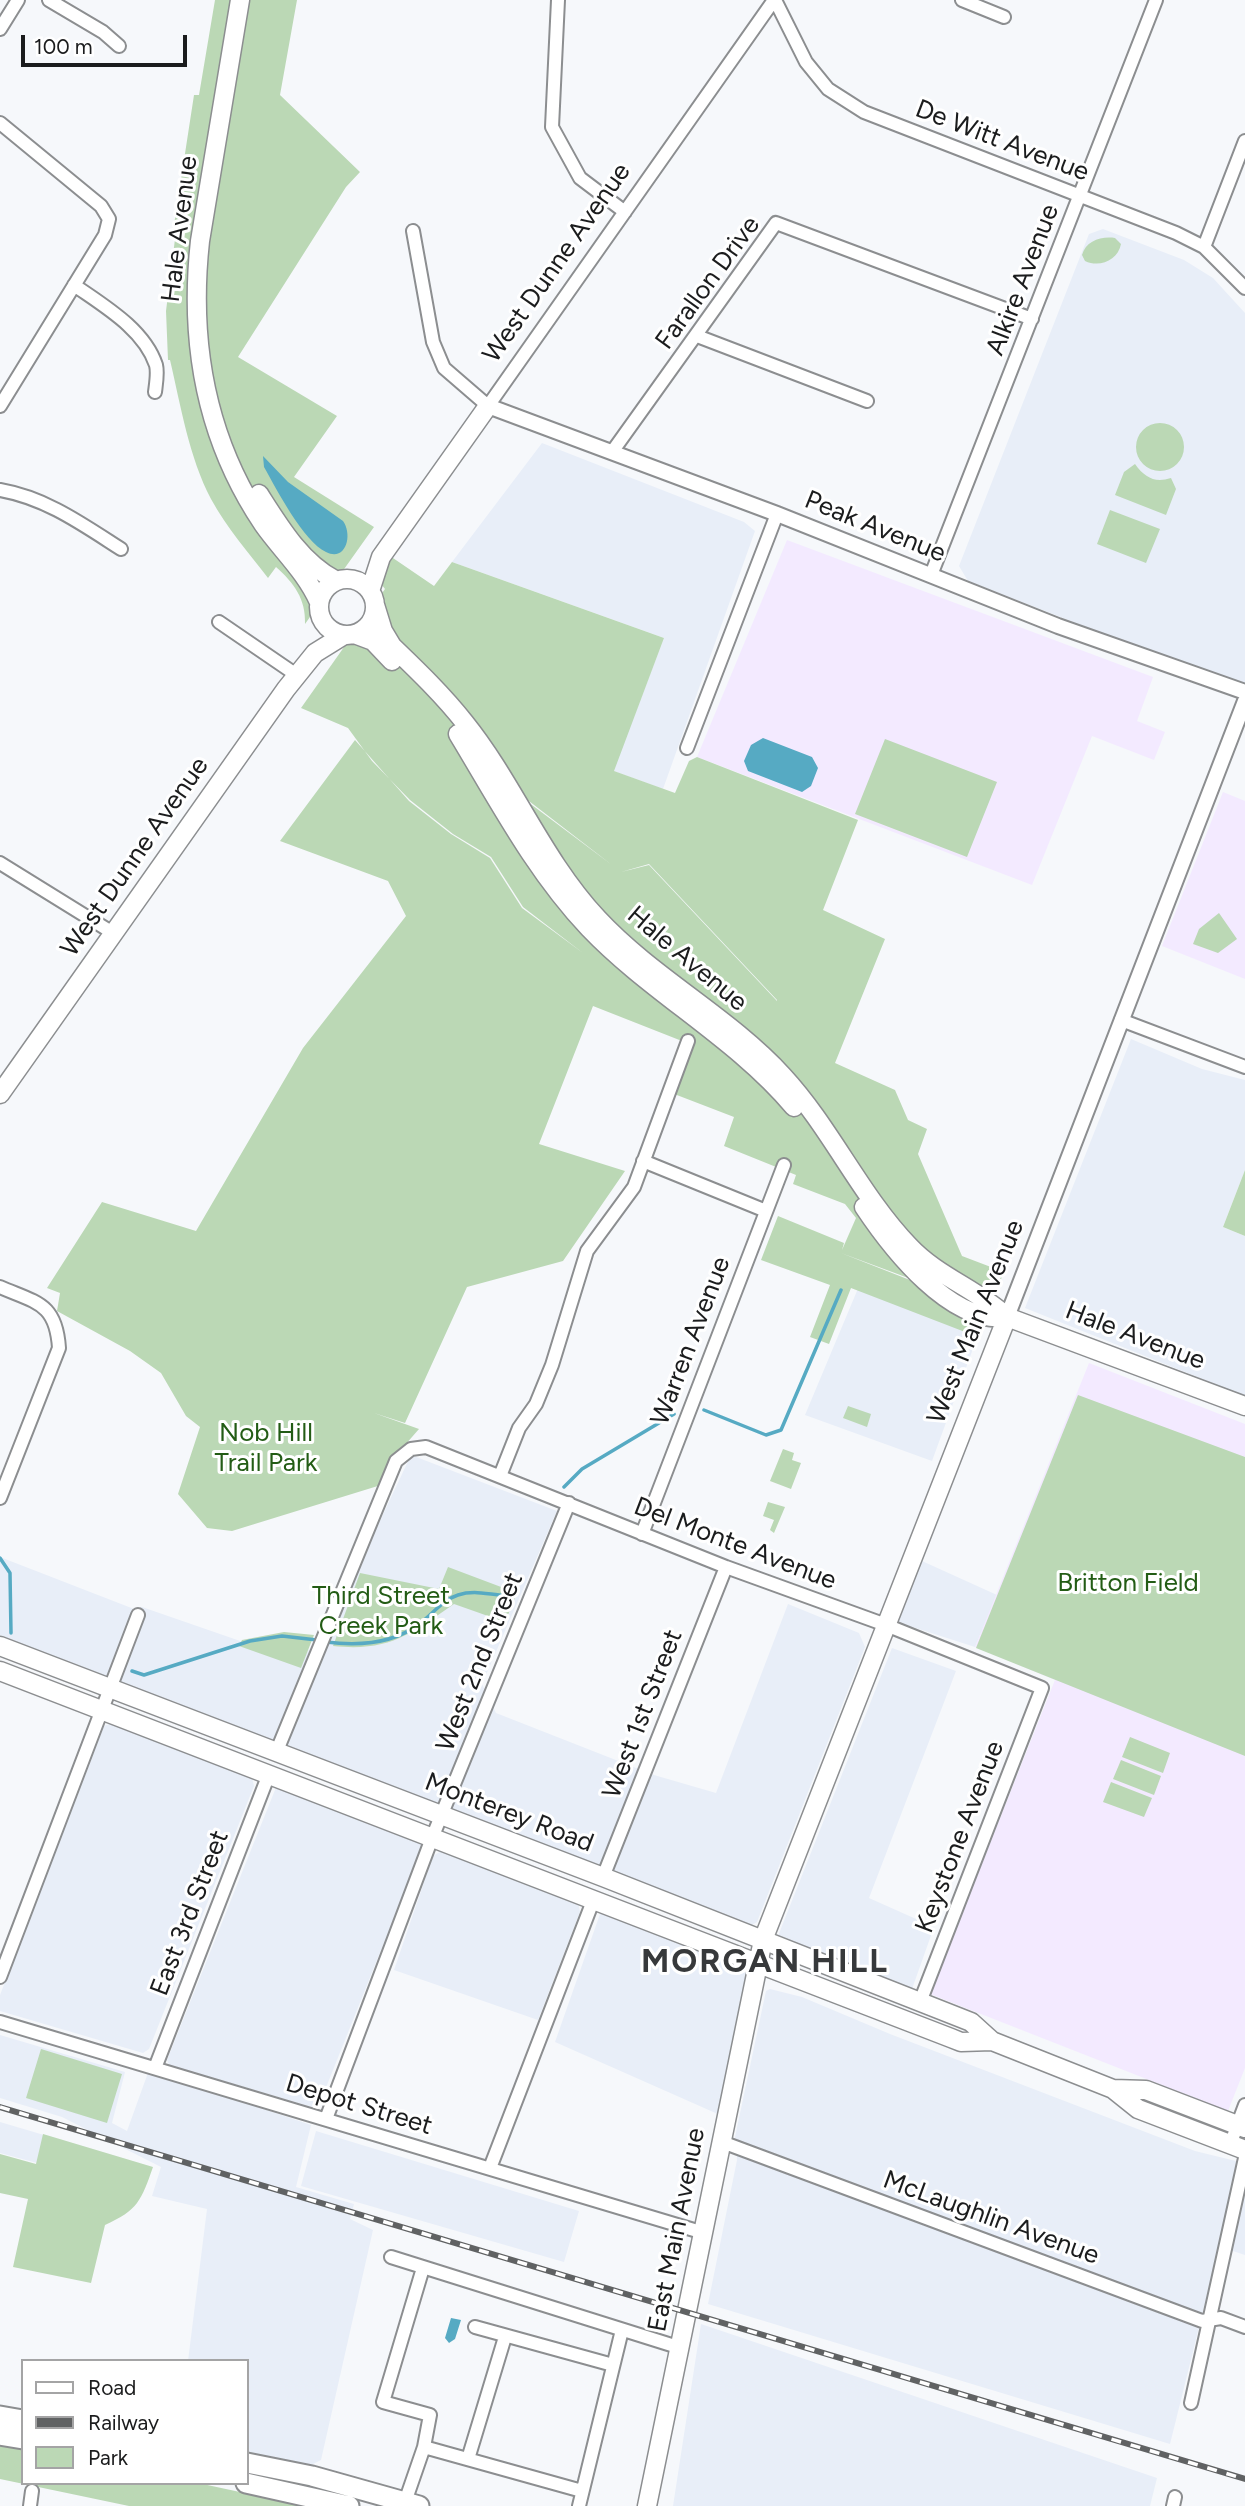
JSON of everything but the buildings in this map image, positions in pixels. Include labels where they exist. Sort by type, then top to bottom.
[{"type":"main road","name":"Hale Avenue","points":[[240,0],[200,241],[196,277],[197,345],[212,419],[235,474],[263,523],[309,578],[320,609]]},
{"type":"main road","name":"Hale Avenue","points":[[251,0],[207,279],[206,314],[212,362],[223,415],[256,489],[291,541],[316,570],[343,579]]},
{"type":"main road","name":"West Dunne Avenue","points":[[372,598],[381,557],[488,406]]},
{"type":"main road","name":"West Dunne Avenue","points":[[343,579],[381,557]]},
{"type":"main road","points":[[343,579],[372,598],[370,625],[351,635],[332,631],[320,609],[325,589],[343,579]]},
{"type":"main road","name":"Hale Avenue","points":[[372,598],[383,631],[392,646],[466,724],[560,873],[599,920],[783,1075],[911,1248],[945,1277],[994,1305],[1007,1317],[1245,1406]]},
{"type":"main road","name":"West Dunne Avenue","points":[[315,653],[320,609]]},
{"type":"main road","name":"Hale Avenue","points":[[351,635],[373,640],[457,732],[548,880],[590,929],[737,1050],[793,1105],[900,1257],[943,1295],[965,1308],[989,1319],[1007,1317]]},
{"type":"main road","name":"West Dunne Avenue","points":[[0,1094],[315,653],[351,635]]},
{"type":"main road","name":"West Main Avenue","points":[[757,1963],[763,1940],[1007,1317]]},
{"type":"main road","name":"Monterey Road","points":[[0,1646],[276,1754],[603,1877],[971,2022],[992,2042]]},
{"type":"main road","name":"Monterey Road","points":[[0,1671],[961,2042],[992,2042],[1113,2089],[1138,2109],[1237,2147]]},
{"type":"main road","name":"East Main Avenue","points":[[647,2506],[757,1963]]},
{"type":"main road","name":"Monterey Road","points":[[1113,2089],[1146,2090],[1241,2127]]},
{"type":"main road","points":[[0,2416],[21,2420]]},
{"type":"main road","points":[[0,2435],[21,2440]]},
{"type":"main road","points":[[248,2463],[312,2476],[412,2504]]},
{"type":"main road","points":[[248,2483],[349,2506]]},
{"type":"street","points":[[0,29],[18,0]]},
{"type":"street","points":[[49,0],[103,32],[119,46]]},
{"type":"street","points":[[558,0],[552,127],[580,178],[625,212]]},
{"type":"street","name":"West Dunne Avenue","points":[[488,406],[775,0]]},
{"type":"street","name":"De Witt Avenue","points":[[775,0],[806,62],[828,89],[864,112],[1176,233],[1204,247],[1245,288]]},
{"type":"street","points":[[962,0],[1004,17]]},
{"type":"street","name":"Alkire Avenue","points":[[931,575],[1156,0]]},
{"type":"street","points":[[0,123],[101,206],[108,219],[105,235],[0,407]]},
{"type":"street","points":[[1204,247],[1245,141]]},
{"type":"street","name":"Farallon Drive","points":[[612,452],[776,223],[1032,319]]},
{"type":"street","points":[[413,231],[433,342],[444,368],[488,406]]},
{"type":"street","points":[[74,285],[118,316],[148,349],[157,368],[155,392]]},
{"type":"street","points":[[697,336],[867,401]]},
{"type":"street","name":"Peak Avenue","points":[[488,406],[777,514],[1058,626],[1245,692]]},
{"type":"street","points":[[0,490],[33,497],[54,507],[121,548]]},
{"type":"street","points":[[687,748],[777,514]]},
{"type":"street","points":[[219,622],[298,676]]},
{"type":"street","name":"West Main Avenue","points":[[1007,1317],[1245,701]]},
{"type":"street","points":[[0,863],[113,933]]},
{"type":"street","points":[[1121,1020],[1245,1067]]},
{"type":"street","points":[[500,1476],[519,1428],[536,1404],[552,1365],[587,1251],[634,1187],[688,1041]]},
{"type":"street","points":[[643,1161],[766,1211]]},
{"type":"street","name":"Warren Avenue","points":[[642,1534],[784,1165]]},
{"type":"street","points":[[0,1287],[40,1304],[57,1322],[59,1348],[0,1497]]},
{"type":"street","name":"Del Monte Avenue","points":[[276,1754],[396,1461],[411,1449],[426,1447],[726,1567],[886,1625],[1042,1688]]},
{"type":"street","name":"West 2nd Street","points":[[326,2119],[432,1838],[569,1503]]},
{"type":"street","name":"West 1st Street","points":[[603,1877],[726,1567]]},
{"type":"street","points":[[0,1976],[138,1615]]},
{"type":"street","name":"Keystone Avenue","points":[[920,2002],[1042,1688]]},
{"type":"street","name":"East 3rd Street","points":[[155,2068],[269,1774]]},
{"type":"street","points":[[490,2168],[593,1901]]},
{"type":"street","name":"Depot Street","points":[[0,2022],[704,2233]]},
{"type":"street","points":[[1237,2147],[1245,2105]]},
{"type":"street","name":"McLaughlin Avenue","points":[[722,2142],[1202,2321],[1222,2318],[1245,2327]]},
{"type":"street","points":[[1191,2403],[1245,2158]]},
{"type":"street","points":[[391,2258],[681,2348]]},
{"type":"street","points":[[412,2504],[430,2415],[383,2402],[423,2268]]},
{"type":"street","points":[[475,2327],[612,2365]]},
{"type":"street","points":[[579,2506],[622,2330]]},
{"type":"street","points":[[468,2459],[505,2337]]},
{"type":"street","points":[[424,2447],[582,2491]]},
{"type":"street","points":[[30,2506],[32,2491]]},
{"type":"shaded area","points":[[1103,229],[1184,260],[1213,278],[1245,313],[1245,685],[1240,687],[968,581],[959,566],[1089,234]]},
{"type":"shaded area","points":[[542,443],[744,522],[755,531],[663,789],[613,771],[664,638],[452,562]]},
{"type":"shaded area","points":[[787,540],[1153,677],[1137,721],[1165,732],[1154,760],[1092,736],[1032,885],[697,757]]},
{"type":"shaded area","points":[[1223,792],[1245,801],[1245,979],[1162,946]]},
{"type":"shaded area","points":[[1131,1039],[1202,1069],[1245,1080],[1245,1170],[1223,1227],[1245,1236],[1245,1396],[1025,1308]]},
{"type":"shaded area","points":[[867,1267],[986,1313],[932,1461],[805,1415]]},
{"type":"shaded area","points":[[1089,1363],[1245,1424],[1245,2068],[1228,2111],[930,1994],[1055,1680],[975,1647]]},
{"type":"shaded area","points":[[411,1455],[557,1511],[482,1684],[496,1713],[654,1775],[716,1793],[788,1604],[859,1633],[865,1647],[757,1922],[745,1929],[348,1775],[0,1635],[0,1557],[134,1609],[142,1607],[298,1661],[329,1629]]},
{"type":"shaded area","points":[[922,1561],[997,1595],[975,1647],[897,1622]]},
{"type":"shaded area","points":[[892,1648],[956,1671],[869,1898],[934,1927],[912,1989],[778,1936]]},
{"type":"shaded area","points":[[116,1722],[252,1778],[254,1786],[149,2049],[143,2053],[0,2011],[0,1995],[104,1726]]},
{"type":"shaded area","points":[[277,1785],[417,1835],[423,1845],[319,2105],[312,2107],[169,2065],[167,2060]]},
{"type":"shaded area","points":[[443,1850],[578,1903],[580,1912],[538,2020],[394,1970],[433,1856]]},
{"type":"shaded area","points":[[610,1912],[740,1963],[747,1975],[720,2115],[555,2042],[600,1914]]},
{"type":"shaded area","points":[[770,1989],[802,1997],[890,2034],[1195,2151],[1240,2162],[1170,2444],[708,2304],[737,2160],[735,2137],[766,1991]]},
{"type":"shaded area","points":[[0,2035],[125,2072],[112,2123],[127,2131],[149,2070],[311,2125],[296,2187],[354,2204],[350,2219],[373,2230],[321,2460],[309,2466],[248,2452],[248,2359],[188,2359],[207,2209],[152,2196],[161,2167],[62,2117],[0,2098]]},
{"type":"shaded area","points":[[0,2122],[44,2135],[37,2163],[0,2153]]},
{"type":"shaded area","points":[[316,2131],[579,2211],[564,2262],[301,2186]]},
{"type":"shaded area","points":[[1245,2176],[1245,2255],[1230,2250]]},
{"type":"shaded area","points":[[701,2324],[1157,2478],[1150,2506],[673,2506]]},
{"type":"green space","points":[[215,0],[297,0],[280,95],[360,172],[346,187],[238,357],[337,416],[294,477],[374,527],[305,624],[301,599],[293,585],[276,567],[268,578],[211,499],[191,449],[168,360],[166,311],[175,239],[172,238],[194,95],[199,95]]},
{"type":"green space","points":[[1115,238],[1121,244],[1112,258],[1097,264],[1085,261],[1082,255],[1087,246],[1099,239]]},
{"type":"green space","points":[[1160,423],[1177,430],[1184,447],[1177,464],[1160,471],[1143,464],[1136,447],[1143,430]]},
{"type":"green space","points":[[1135,464],[1151,478],[1171,478],[1176,489],[1166,515],[1115,495],[1124,472]]},
{"type":"green space","points":[[1110,510],[1160,529],[1146,563],[1097,544]]},
{"type":"green space","name":"Nob Hill Trail Park","points":[[390,556],[434,586],[452,562],[664,638],[614,771],[675,793],[689,761],[697,757],[858,820],[823,910],[885,939],[835,1063],[895,1090],[908,1120],[927,1129],[918,1154],[962,1256],[1004,1272],[989,1308],[841,1253],[989,1311],[978,1337],[851,1288],[829,1344],[810,1337],[830,1285],[761,1260],[778,1216],[844,1243],[842,1250],[856,1218],[845,1204],[793,1184],[796,1175],[724,1146],[734,1117],[669,1092],[687,1043],[593,1006],[539,1144],[625,1171],[563,1261],[467,1287],[405,1423],[374,1413],[419,1429],[398,1453],[381,1485],[232,1531],[207,1528],[178,1494],[200,1427],[186,1416],[161,1373],[130,1351],[57,1311],[60,1293],[47,1288],[102,1202],[196,1231],[303,1048],[406,916],[388,881],[280,841],[355,740],[365,751],[348,728],[301,708],[385,589],[375,576]],"holes":[[[471,716],[525,798],[612,865],[524,799]],[[389,779],[410,800],[453,834],[491,857],[523,907],[583,953],[522,908],[490,858],[451,834],[409,801]],[[649,864],[777,1000],[777,1001],[649,865],[621,872]]]},
{"type":"green space","points":[[885,739],[997,782],[967,857],[855,814]]},
{"type":"green space","points":[[1219,913],[1237,939],[1218,953],[1193,944],[1199,929]]},
{"type":"green space","points":[[1245,1170],[1245,1236],[1223,1227]]},
{"type":"green space","name":"Britton Field","points":[[1078,1395],[1245,1457],[1245,1756],[976,1648]]},
{"type":"green space","points":[[848,1406],[871,1414],[867,1427],[843,1418]]},
{"type":"green space","points":[[783,1449],[794,1453],[792,1460],[801,1463],[791,1489],[770,1481]]},
{"type":"green space","points":[[768,1502],[785,1507],[774,1533],[770,1530],[774,1520],[763,1516]]},
{"type":"green space","name":"Third Street Creek Park","points":[[448,1567],[517,1593],[505,1622],[454,1604],[412,1632],[385,1643],[353,1647],[333,1646],[360,1573],[439,1589]]},
{"type":"green space","name":"Third Street Creek Park","points":[[284,1632],[314,1635],[301,1668],[239,1646],[242,1640]]},
{"type":"green space","points":[[1130,1737],[1170,1753],[1163,1773],[1122,1757]]},
{"type":"green space","points":[[1121,1760],[1161,1776],[1154,1795],[1113,1779]]},
{"type":"green space","points":[[1111,1782],[1152,1798],[1144,1817],[1103,1802]]},
{"type":"green space","points":[[41,2049],[122,2074],[107,2123],[26,2098]]},
{"type":"green space","points":[[43,2134],[153,2167],[137,2203],[125,2214],[105,2225],[91,2283],[13,2267],[28,2199],[0,2193],[0,2154],[36,2164]]},
{"type":"green space","points":[[0,2442],[21,2447],[21,2483],[0,2479]]},
{"type":"green space","points":[[29,2485],[207,2485],[305,2506],[129,2506]]},
{"type":"water","points":[[263,456],[288,482],[343,521],[347,540],[343,550],[333,554],[326,552],[308,537],[291,514],[264,467]]},
{"type":"water","points":[[763,738],[812,757],[818,768],[811,786],[802,792],[748,771],[744,761],[751,745]]},
{"type":"water","points":[[451,2318],[461,2320],[455,2339],[449,2343],[445,2338]]},
{"type":"waterway","points":[[704,1410],[766,1435],[781,1430],[841,1290]]},
{"type":"waterway","points":[[564,1487],[582,1469],[674,1414]]},
{"type":"waterway","points":[[0,1558],[10,1573],[11,1633]]},
{"type":"waterway","points":[[326,1642],[350,1644],[387,1640],[409,1631],[452,1597],[470,1593],[506,1596]]},
{"type":"waterway","points":[[132,1671],[144,1675],[250,1641],[282,1636],[317,1640]]},
{"type":"railway","points":[[0,2107],[1245,2479]]},
{"type":"district","name":"MORGAN HILL","points":[[765,1962]]}]
